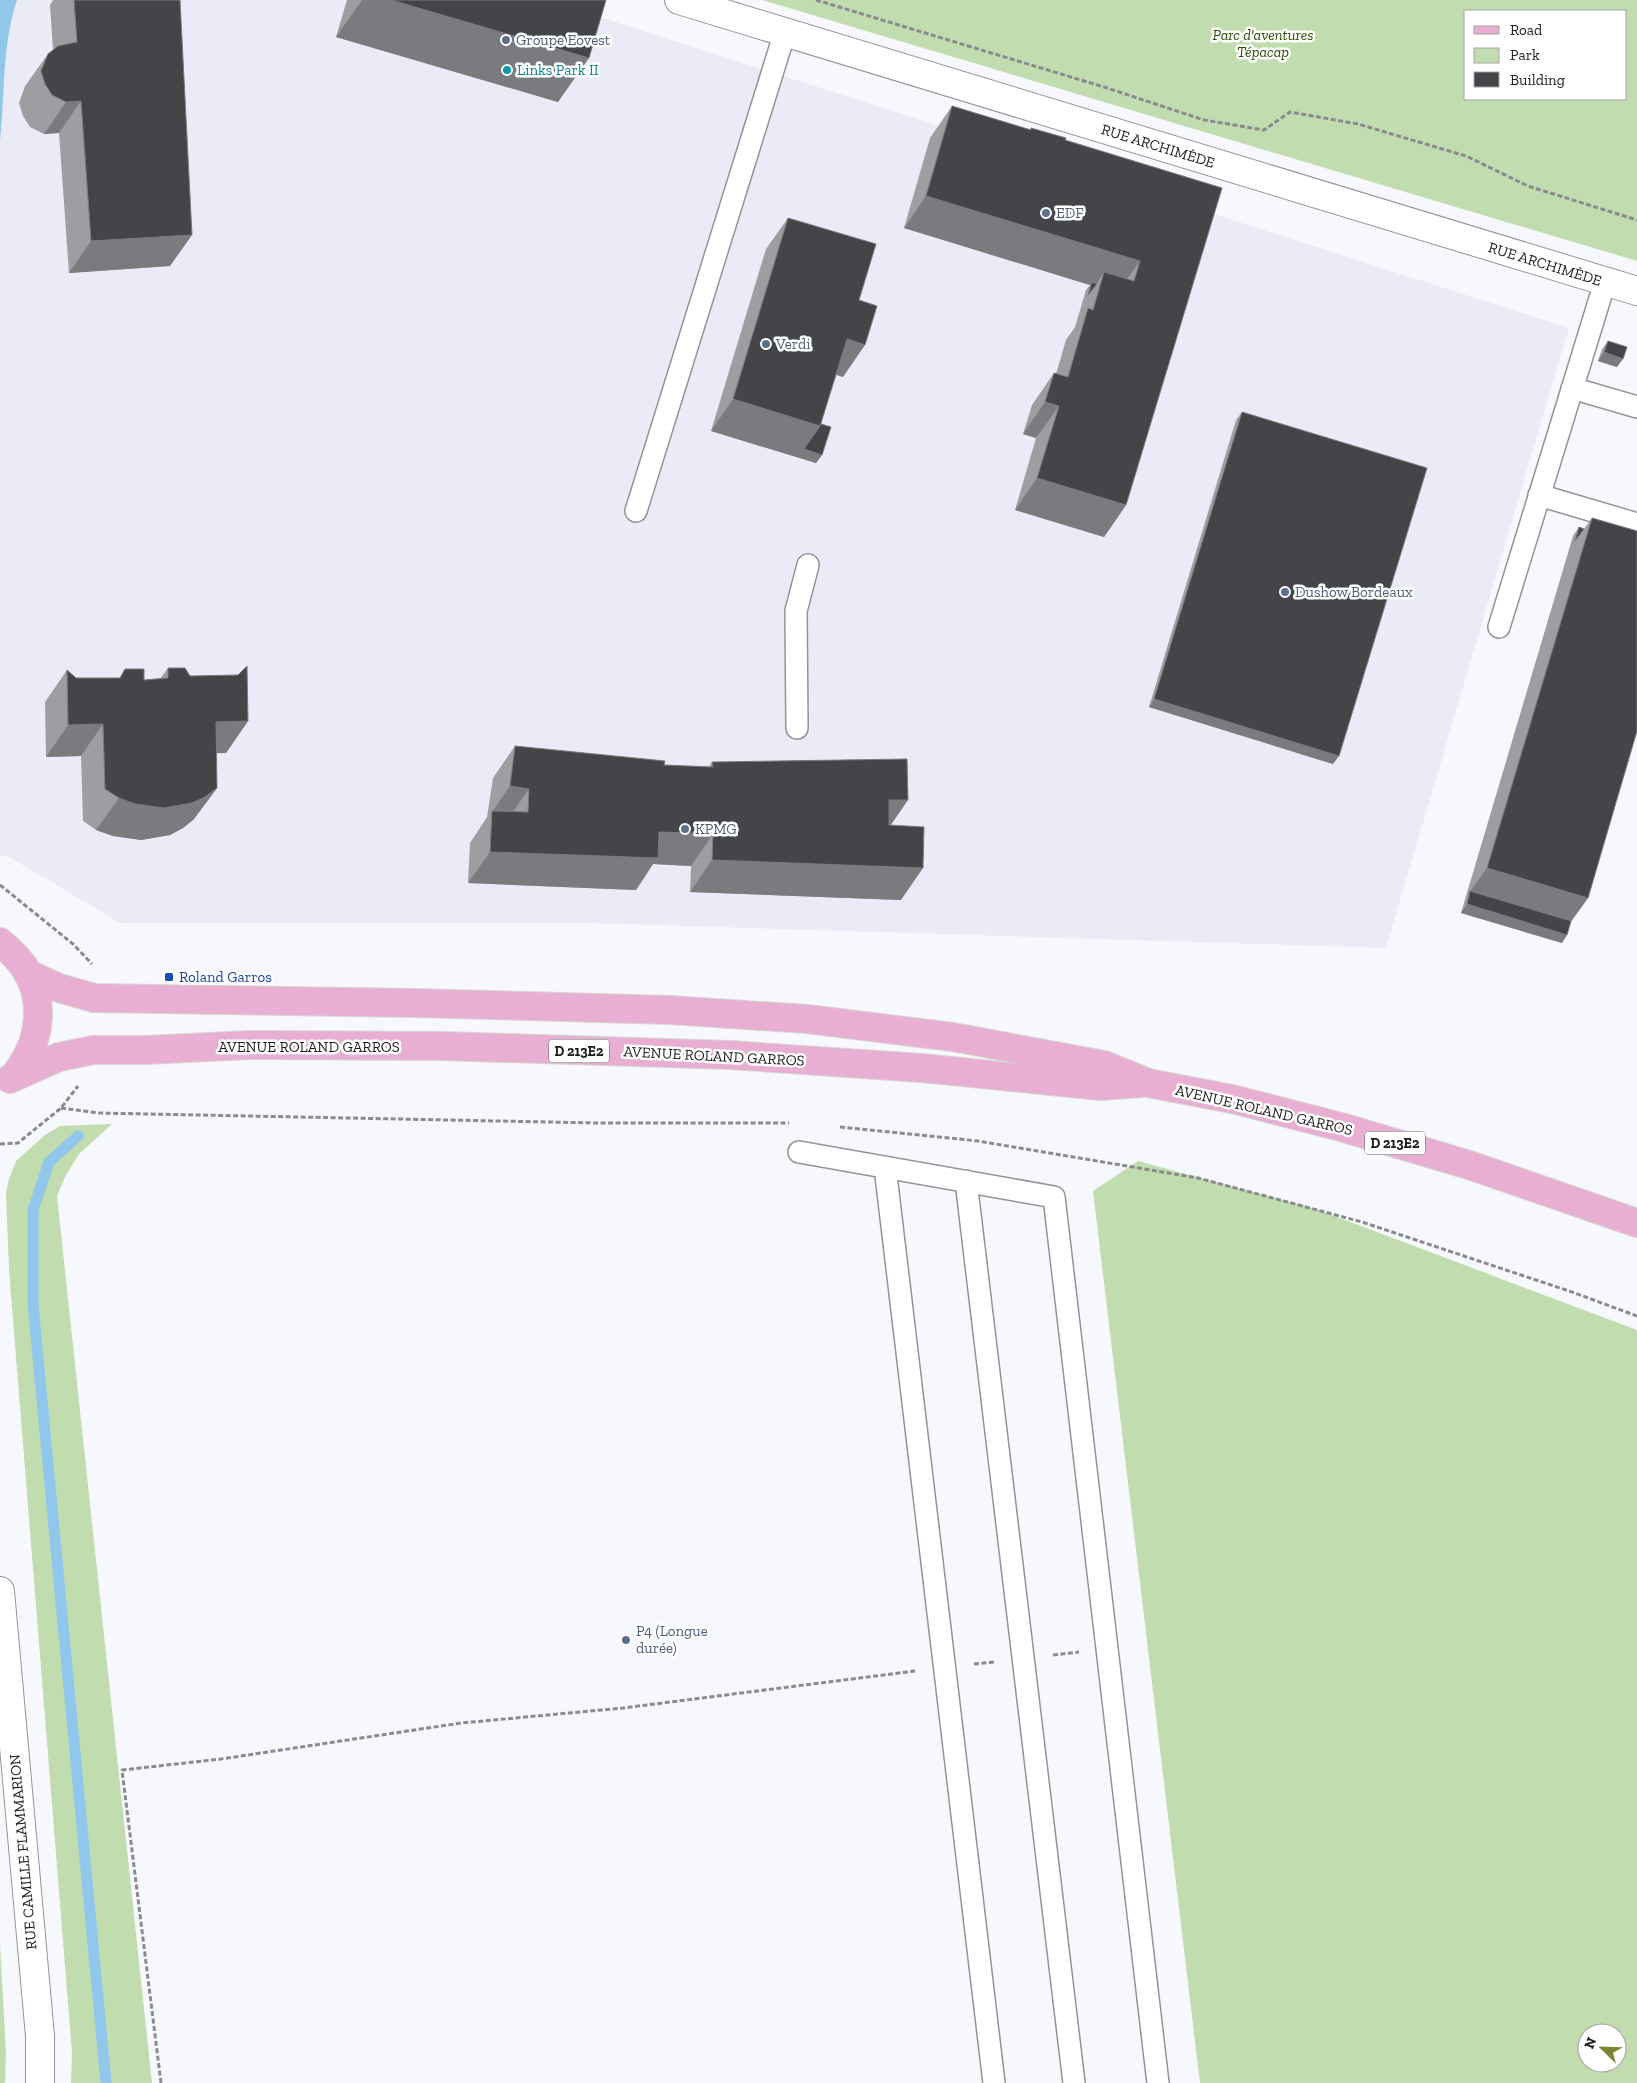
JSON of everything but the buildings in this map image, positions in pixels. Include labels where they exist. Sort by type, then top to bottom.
[{"type":"main road","points":[[0,942],[16,956],[28,974],[38,1000],[38,1027],[30,1054],[7,1082]]},
{"type":"main road","name":"AVENUE ROLAND GARROS","points":[[28,974],[59,988],[94,998],[415,1003],[670,1010],[807,1019],[953,1037],[1104,1065],[1148,1083],[1232,1099],[1341,1127],[1469,1165],[1637,1223]]},
{"type":"main road","name":"AVENUE ROLAND GARROS","points":[[7,1082],[59,1058],[93,1050],[146,1050],[250,1045],[442,1046],[730,1055],[922,1068],[1100,1086],[1148,1083]]},
{"type":"street","name":"RUE ARCHIMÈDE","points":[[679,0],[1637,291]]},
{"type":"street","name":"RUE CAMILLE FLAMMARION","points":[[0,1591],[8,1779],[40,2036],[40,2083]]},
{"type":"lane","points":[[636,511],[785,32]]},
{"type":"lane","points":[[1499,628],[1605,282]]},
{"type":"lane","points":[[1572,388],[1637,407]]},
{"type":"lane","points":[[1539,496],[1637,524]]},
{"type":"lane","points":[[797,728],[796,611],[808,565]]},
{"type":"lane","points":[[799,1152],[1054,1196],[1158,2083]]},
{"type":"lane","points":[[885,1167],[994,2083]]},
{"type":"lane","points":[[966,1181],[1074,2083]]},
{"type":"path","points":[[816,0],[1095,84],[1204,120],[1264,130],[1290,112],[1358,124],[1466,156],[1528,186],[1637,220]]},
{"type":"path","points":[[0,884],[92,961],[93,970]]},
{"type":"path","points":[[0,1144],[18,1143],[61,1108]]},
{"type":"path","points":[[161,2083],[122,1770],[221,1759],[461,1723],[623,1708],[1107,1649]]},
{"type":"shaded area","points":[[0,0],[547,0],[1569,328],[1386,948],[587,923],[120,923],[9,857],[0,856]]},
{"type":"green space","name":"Parc d'aventures Tépacap","points":[[762,0],[1637,0],[1637,261]]},
{"type":"green space","points":[[112,1124],[79,1154],[66,1175],[57,1196],[152,2083],[71,2083],[72,2053],[9,1270],[6,1193],[16,1161],[45,1135],[60,1126]]},
{"type":"green space","points":[[1138,1161],[1316,1209],[1637,1330],[1637,2083],[1200,2083],[1093,1191]]},
{"type":"green space","points":[[0,1943],[6,2053],[5,2083],[0,2083]]},
{"type":"water","points":[[0,0],[17,0],[6,52],[0,141]]},
{"type":"waterway","points":[[78,1136],[49,1162],[33,1210],[33,1304],[106,2083]]},
{"type":"place","name":"Groupe Eovest","points":[[506,40]]},
{"type":"place","name":"Links Park II","points":[[507,70]]},
{"type":"place","name":"EDF","points":[[1046,213]]},
{"type":"place","name":"Verdi","points":[[766,344]]},
{"type":"place","name":"Dushow Bordeaux","points":[[1285,592]]},
{"type":"place","name":"KPMG","points":[[685,829]]},
{"type":"place","name":"Roland Garros","points":[[169,977]]},
{"type":"place","name":"P4 (Longue durée)","points":[[626,1640]]}]
